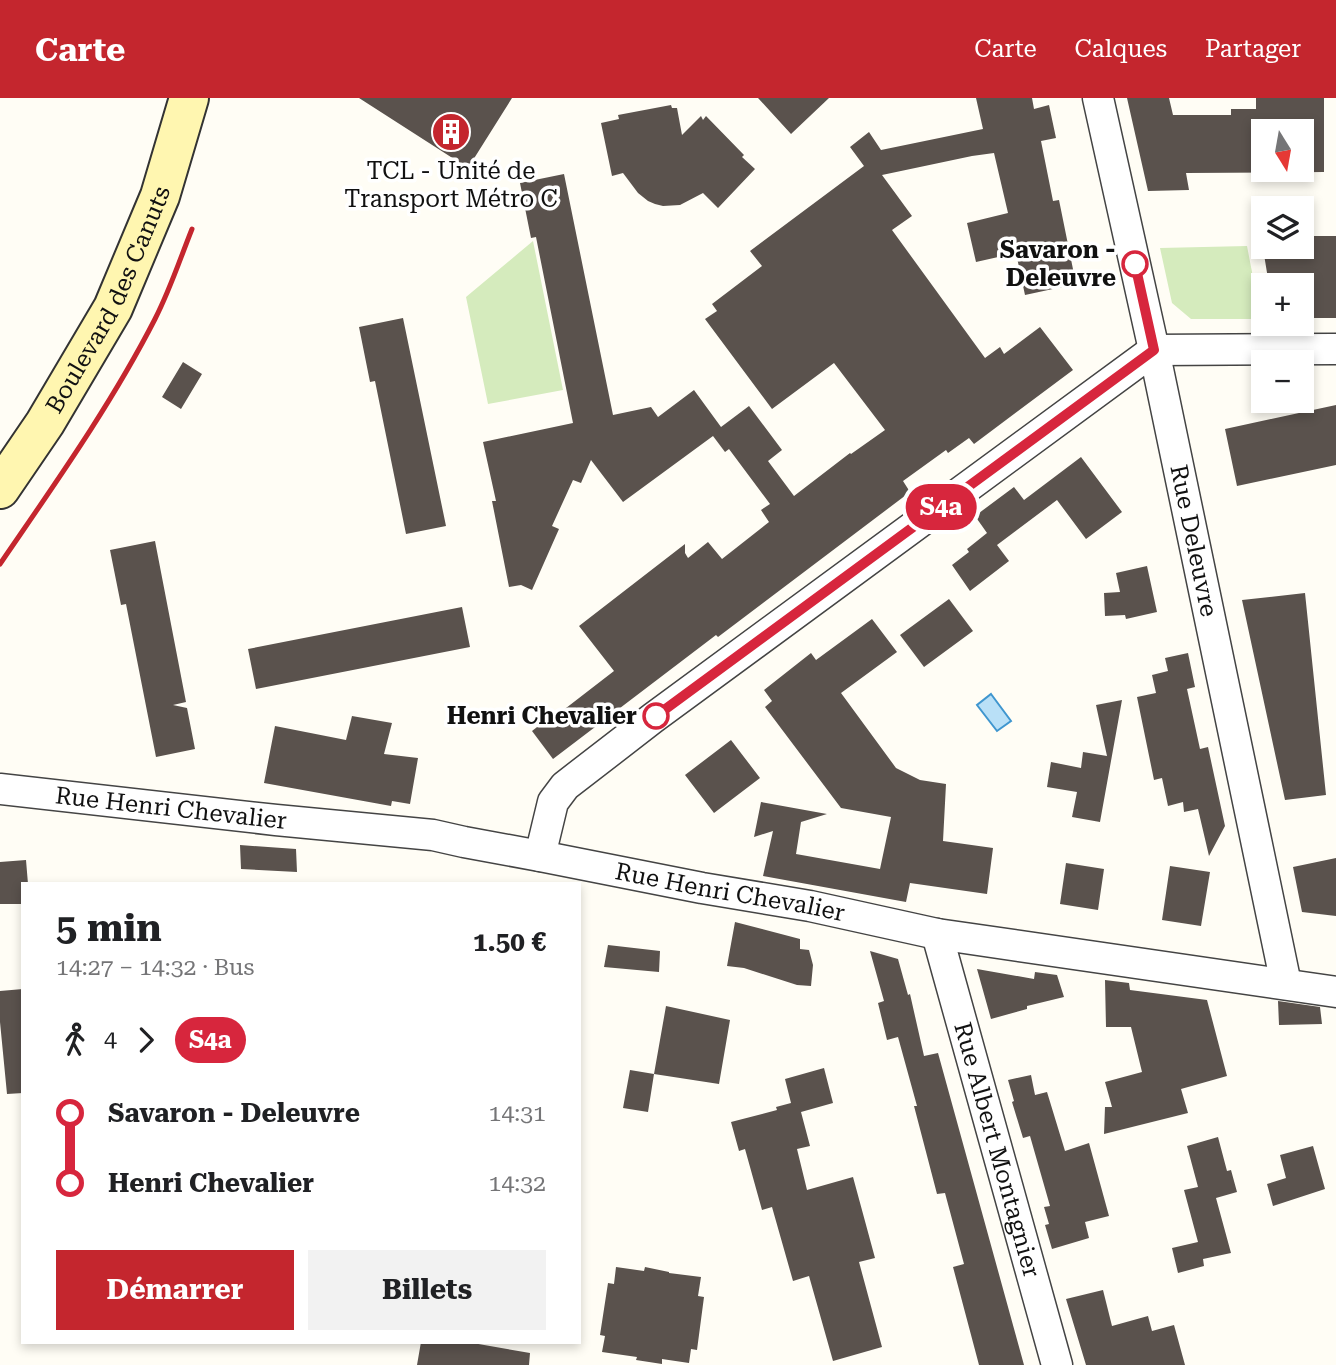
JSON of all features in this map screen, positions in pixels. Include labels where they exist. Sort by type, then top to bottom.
[{"type":"main road","name":"Boulevard des Canuts","points":[[0,489],[45,423],[113,308],[160,196],[189,98]]},
{"type":"street","name":"Rue Deleuvre","points":[[1098,98],[1154,350],[1286,984]]},
{"type":"street","points":[[540,856],[553,802],[565,786],[1154,350],[1336,349]]},
{"type":"street","name":"Rue Henri Chevalier","points":[[0,789],[433,835],[810,906],[937,934],[1336,992]]},
{"type":"street","name":"Rue Albert Montagnier","points":[[937,934],[1057,1365]]},
{"type":"green space","points":[[533,241],[563,390],[488,404],[466,297]]},
{"type":"green space","points":[[1247,246],[1252,273],[1251,319],[1191,319],[1172,303],[1160,248]]},
{"type":"water","points":[[991,694],[1011,721],[997,731],[977,705]]},
{"type":"building","name":"TCL - Unité de Transport Métro C","points":[[359,98],[512,98],[468,168]]},
{"type":"building","points":[[758,98],[829,98],[791,134]]},
{"type":"building","points":[[976,98],[1032,98],[1034,109],[1049,105],[1056,138],[1041,141],[1053,201],[1059,200],[1076,284],[1025,295],[1016,253],[976,262],[967,223],[1008,213],[994,153],[882,175],[912,216],[892,230],[985,358],[1000,347],[1004,354],[1040,327],[1073,370],[974,444],[969,438],[948,453],[946,450],[903,481],[910,492],[553,759],[532,731],[614,671],[579,626],[685,544],[688,558],[708,542],[722,559],[769,522],[761,510],[770,504],[729,449],[725,452],[713,436],[623,502],[591,460],[581,483],[573,480],[552,526],[559,529],[532,590],[521,585],[509,587],[492,501],[496,501],[483,442],[573,423],[536,237],[531,238],[520,183],[564,174],[613,415],[651,407],[658,417],[694,390],[721,427],[749,406],[782,450],[768,461],[794,496],[885,430],[834,363],[772,409],[705,319],[717,311],[712,304],[762,266],[750,251],[864,166],[850,147],[869,132],[881,150],[983,129]]},
{"type":"building","points":[[1127,98],[1169,98],[1173,115],[1231,115],[1231,109],[1256,109],[1256,98],[1324,98],[1324,172],[1314,172],[1314,119],[1251,119],[1251,173],[1186,173],[1189,190],[1148,191]]},
{"type":"building","points":[[671,105],[672,108],[677,108],[682,135],[701,116],[703,120],[706,116],[755,169],[718,208],[703,193],[680,205],[655,204],[638,193],[623,173],[612,176],[601,123],[619,119],[618,115]]},
{"type":"building","points":[[1314,236],[1336,236],[1336,318],[1314,318],[1314,273],[1267,273],[1265,259],[1314,259]]},
{"type":"building","points":[[403,318],[446,526],[406,534],[375,381],[370,382],[359,327]]},
{"type":"building","points":[[183,362],[202,374],[181,409],[162,397]]},
{"type":"building","points":[[1336,405],[1336,465],[1237,486],[1225,429],[1299,413],[1314,413],[1314,410]]},
{"type":"building","points":[[1081,457],[1122,512],[1086,539],[1057,500],[997,545],[1009,561],[970,591],[952,565],[987,533],[975,516],[1014,487],[1024,500]]},
{"type":"building","points":[[155,541],[186,702],[173,705],[187,708],[195,749],[156,757],[126,604],[121,605],[110,550]]},
{"type":"building","points":[[1147,566],[1157,612],[1126,619],[1125,615],[1105,616],[1104,593],[1120,592],[1116,573]]},
{"type":"building","points":[[1305,593],[1326,795],[1285,800],[1242,600]]},
{"type":"building","points":[[949,599],[973,631],[924,667],[900,635]]},
{"type":"building","points":[[462,607],[470,647],[256,689],[248,649]]},
{"type":"building","points":[[872,619],[897,652],[841,693],[896,768],[920,780],[946,784],[943,841],[993,848],[987,894],[910,883],[906,902],[763,876],[773,831],[754,837],[761,802],[827,814],[801,822],[796,854],[880,869],[891,817],[841,808],[765,707],[772,701],[764,690],[811,653],[816,660]]},
{"type":"building","points":[[1188,653],[1195,687],[1187,689],[1200,749],[1208,747],[1225,826],[1209,856],[1198,809],[1184,812],[1183,802],[1168,806],[1162,778],[1154,780],[1137,697],[1156,693],[1152,675],[1168,671],[1165,658]]},
{"type":"building","points":[[1122,700],[1100,822],[1072,817],[1077,792],[1047,787],[1051,762],[1081,768],[1083,752],[1107,756],[1096,705]]},
{"type":"building","points":[[352,716],[392,723],[384,754],[418,758],[410,804],[392,801],[391,806],[264,783],[275,726],[346,740]]},
{"type":"building","points":[[731,740],[760,778],[714,813],[685,775]]},
{"type":"building","points":[[240,845],[296,849],[297,872],[241,869]]},
{"type":"building","points":[[1336,858],[1336,916],[1302,912],[1293,867]]},
{"type":"building","points":[[26,860],[28,882],[21,882],[21,904],[0,904],[0,862]]},
{"type":"building","points":[[1066,863],[1104,869],[1098,910],[1060,904]]},
{"type":"building","points":[[1170,866],[1210,872],[1201,926],[1162,920]]},
{"type":"building","points":[[735,922],[800,939],[800,949],[809,950],[813,965],[811,986],[797,985],[744,968],[727,966]]},
{"type":"building","points":[[608,945],[660,951],[659,972],[604,967]]},
{"type":"building","points":[[870,951],[898,959],[908,995],[910,994],[924,1056],[938,1053],[1024,1365],[979,1365],[953,1267],[964,1264],[945,1193],[937,1194],[898,1037],[887,1040],[878,1003],[884,1001]]},
{"type":"building","points":[[977,969],[1034,979],[1035,972],[1057,975],[1064,997],[991,1019]]},
{"type":"building","points":[[1105,980],[1129,983],[1130,990],[1207,1000],[1227,1076],[1181,1089],[1188,1113],[1104,1134],[1105,1107],[1112,1107],[1105,1082],[1142,1072],[1131,1027],[1106,1027]]},
{"type":"building","points":[[21,989],[21,1093],[7,1094],[0,1022],[0,991]]},
{"type":"building","points":[[1278,1001],[1320,1007],[1322,1024],[1279,1025]]},
{"type":"building","points":[[666,1006],[730,1020],[719,1084],[654,1074]]},
{"type":"building","points":[[824,1068],[833,1103],[801,1112],[810,1146],[797,1149],[807,1190],[853,1177],[875,1258],[859,1262],[882,1347],[833,1361],[809,1276],[793,1281],[772,1207],[762,1210],[745,1149],[739,1151],[731,1122],[777,1110],[776,1107],[791,1103],[785,1079]]},
{"type":"building","points":[[630,1070],[654,1074],[648,1112],[623,1108]]},
{"type":"building","points":[[1031,1075],[1035,1095],[1047,1092],[1065,1151],[1089,1143],[1109,1216],[1085,1222],[1089,1238],[1052,1249],[1045,1225],[1049,1224],[1044,1207],[1050,1206],[1030,1136],[1023,1138],[1008,1080]]},
{"type":"building","points":[[1218,1137],[1227,1171],[1231,1170],[1237,1192],[1216,1198],[1231,1253],[1203,1259],[1204,1266],[1178,1273],[1172,1248],[1198,1242],[1184,1190],[1198,1187],[1187,1146]]},
{"type":"building","points":[[1313,1146],[1325,1189],[1273,1206],[1267,1184],[1286,1178],[1280,1155]]},
{"type":"building","points":[[616,1267],[644,1271],[645,1267],[701,1277],[698,1296],[704,1297],[697,1350],[691,1349],[689,1363],[662,1359],[662,1364],[602,1352],[605,1336],[600,1335],[608,1283],[614,1284]]},
{"type":"building","points":[[1103,1290],[1112,1326],[1148,1316],[1152,1331],[1174,1325],[1185,1365],[1086,1365],[1066,1299]]},
{"type":"building","points":[[421,1344],[478,1344],[530,1353],[529,1365],[417,1365]]},
{"type":"railway","points":[[0,564],[81,444],[138,351],[165,297],[192,229]]},
{"type":"bus line","name":"S4a","points":[[656,716],[1154,350],[1135,264]]},
{"type":"place","name":"TCL - Unité de Transport Métro C","points":[[451,132]]},
{"type":"place","name":"Savaron - Deleuvre","points":[[1135,264]]},
{"type":"place","name":"Henri Chevalier","points":[[656,716]]}]
